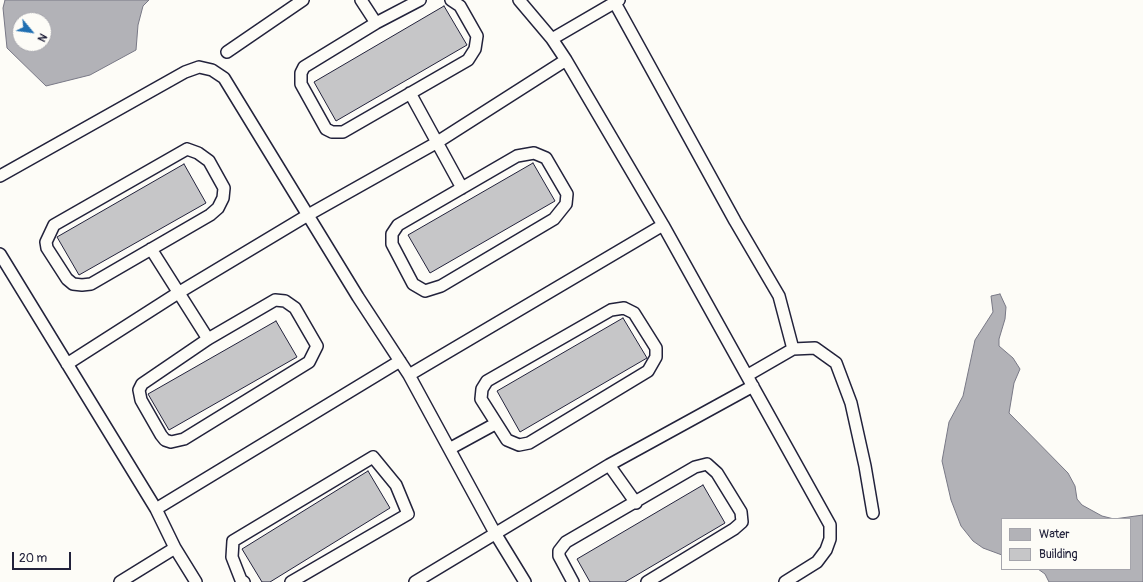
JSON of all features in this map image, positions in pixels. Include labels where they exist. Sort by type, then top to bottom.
[{"type":"lane","points":[[227,52],[303,0]]},
{"type":"lane","points":[[361,0],[376,23]]},
{"type":"lane","points":[[420,0],[376,23],[304,67],[301,72],[300,84],[322,124],[332,132],[338,133],[468,60],[475,49],[478,36],[460,6],[451,0]]},
{"type":"lane","points":[[519,0],[552,39],[566,60],[664,225],[830,525],[830,539],[826,550],[817,562],[785,582]]},
{"type":"lane","points":[[552,39],[617,1],[735,221],[779,296],[793,349]]},
{"type":"lane","points":[[67,364],[178,293],[308,215],[436,143],[566,60]]},
{"type":"lane","points":[[0,176],[185,72],[199,67],[212,70],[224,78],[358,297],[409,375],[451,448],[495,533],[525,582]]},
{"type":"lane","points":[[410,93],[436,143],[462,188]]},
{"type":"lane","points":[[187,149],[198,153],[209,162],[224,188],[223,198],[218,208],[210,215],[151,249],[92,284],[82,286],[72,284],[67,279],[47,248],[46,242],[54,225],[118,187],[187,149]]},
{"type":"lane","points":[[534,153],[546,158],[567,194],[566,204],[554,219],[441,286],[425,291],[413,284],[392,244],[392,234],[398,225],[462,188],[517,156],[534,153]]},
{"type":"lane","points":[[409,375],[664,225]]},
{"type":"lane","points":[[151,249],[208,339]]},
{"type":"lane","points":[[0,254],[156,509],[175,548],[196,582]]},
{"type":"lane","points":[[275,300],[285,300],[295,308],[317,346],[309,362],[299,369],[184,439],[171,442],[161,435],[141,400],[139,390],[146,380],[208,339],[275,300]]},
{"type":"lane","points":[[624,308],[634,313],[656,348],[656,357],[648,371],[529,444],[519,445],[507,440],[495,424],[481,399],[482,389],[487,382],[611,310],[624,308]]},
{"type":"lane","points":[[748,375],[793,349],[815,348],[836,363],[851,404],[865,466],[873,513]]},
{"type":"lane","points":[[156,509],[400,361]]},
{"type":"lane","points":[[416,582],[609,465],[753,386]]},
{"type":"lane","points":[[451,448],[495,424]]},
{"type":"lane","points":[[241,581],[232,557],[233,541],[373,457],[396,485],[408,514],[291,582]]},
{"type":"lane","points":[[574,582],[560,562],[559,551],[562,546],[695,467],[707,464],[717,473],[742,517],[742,522],[734,529],[647,582]]},
{"type":"lane","points":[[609,465],[636,503]]},
{"type":"lane","points":[[120,582],[175,548]]},
{"type":"water","points":[[5,0],[149,0],[143,6],[138,25],[136,50],[90,75],[46,86],[7,48],[3,8]]},
{"type":"water","points":[[1000,294],[1006,307],[1005,319],[999,339],[999,346],[1013,358],[1020,369],[1014,383],[1009,413],[1068,473],[1075,486],[1077,499],[1082,505],[1102,516],[1110,518],[1001,518],[1001,555],[983,548],[973,541],[961,526],[951,500],[942,461],[949,422],[963,396],[975,340],[993,312],[991,296]]},
{"type":"water","points":[[1143,515],[1143,582],[1049,582],[1045,574],[1039,570],[1131,570],[1131,518],[1121,518]]},
{"type":"building","points":[[444,6],[467,45],[336,121],[314,82]]},
{"type":"building","points":[[533,163],[555,201],[430,273],[408,235]]},
{"type":"building","points":[[184,164],[206,203],[79,275],[57,237]]},
{"type":"building","points":[[623,318],[647,358],[520,432],[497,391]]},
{"type":"building","points":[[276,321],[297,357],[169,430],[148,394]]},
{"type":"building","points":[[368,471],[390,508],[270,582],[262,582],[242,549]]},
{"type":"building","points":[[703,485],[725,523],[625,582],[590,582],[577,559]]}]
